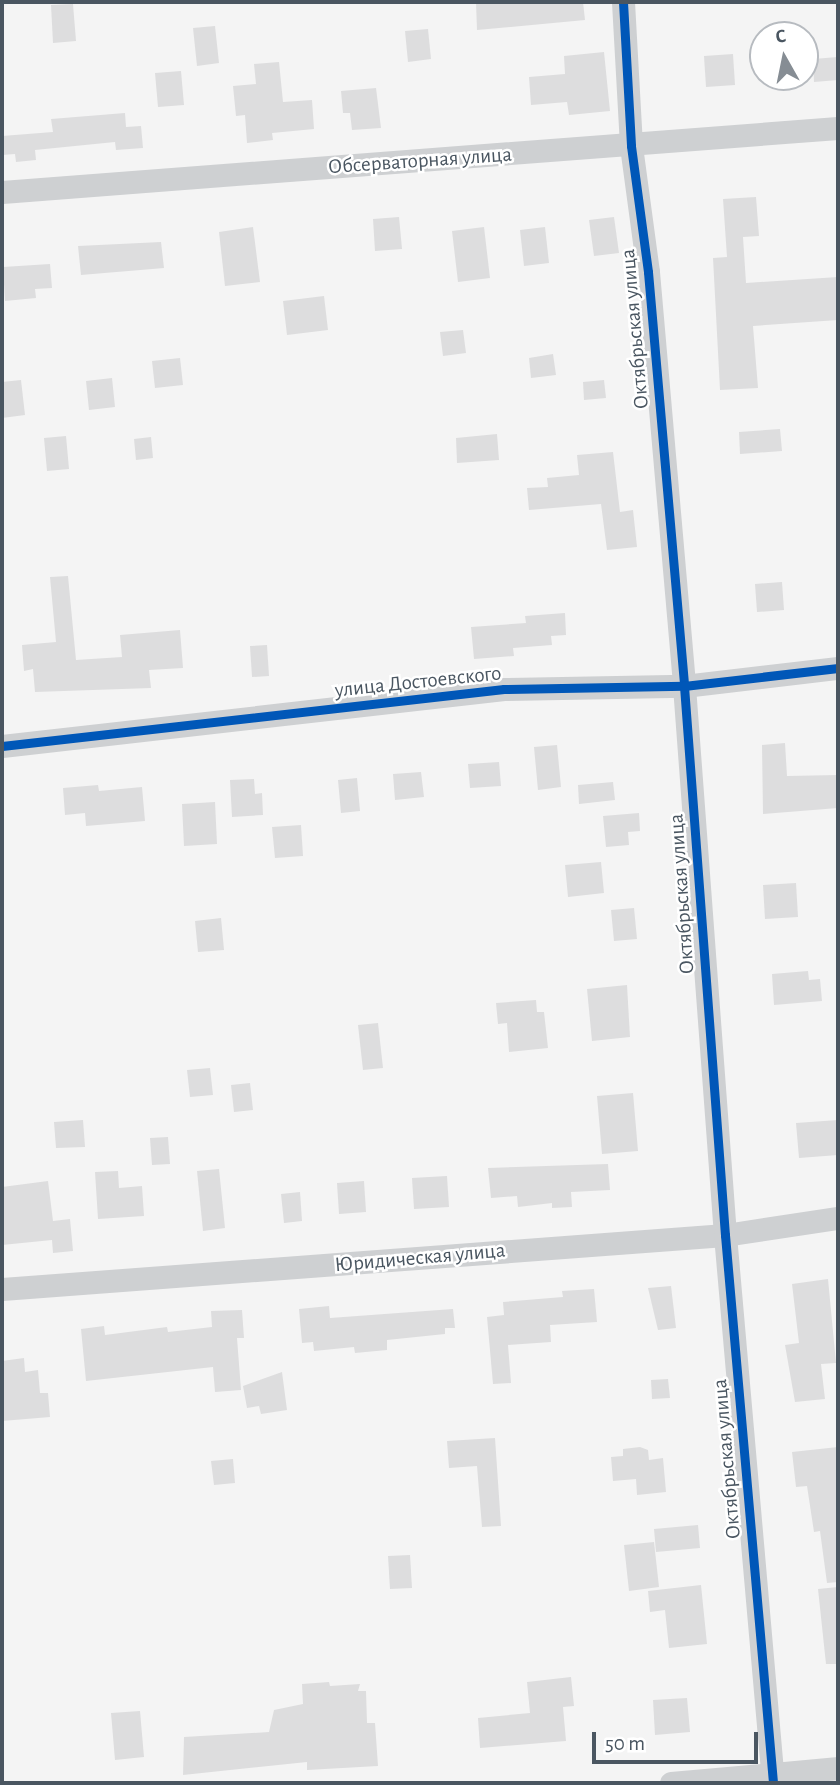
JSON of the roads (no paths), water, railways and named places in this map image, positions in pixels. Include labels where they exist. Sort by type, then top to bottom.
[{"type":"street","name":"Октябрьская улица","points":[[623,2],[631,145],[648,272],[684,686],[725,1235],[773,1778]]},
{"type":"street","name":"Обсерваторная улица","points":[[2,192],[838,128]]},
{"type":"street","name":"улица Достоевского","points":[[2,746],[504,689],[684,686],[838,668]]},
{"type":"street","name":"Юридическая улица","points":[[2,1289],[725,1235],[838,1218]]},
{"type":"street","points":[[671,1783],[773,1778],[838,1768]]}]
